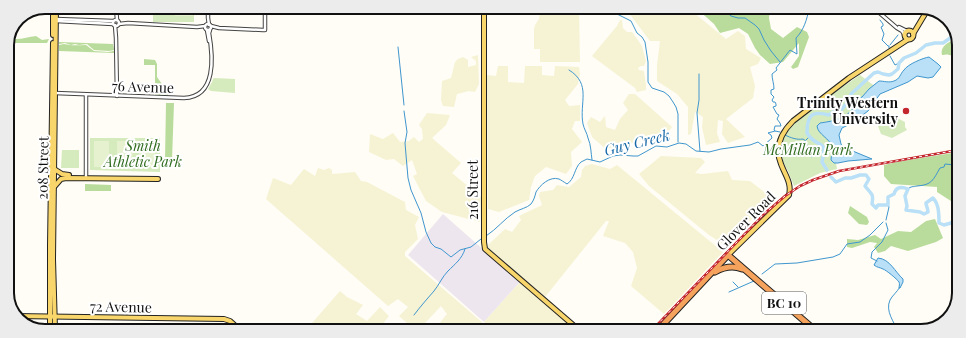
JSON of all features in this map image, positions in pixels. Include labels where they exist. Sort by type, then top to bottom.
[{"type":"highway","name":"Glover Road","points":[[664,324],[728,255]]},
{"type":"highway","name":"BC 10","points":[[728,255],[808,324]]},
{"type":"highway","points":[[711,275],[722,268],[732,266],[752,275]]},
{"type":"main road","name":"208 Street","points":[[52,324],[56,93],[54,14]]},
{"type":"main road","name":"208 Street","points":[[52,316],[50,282],[55,14]]},
{"type":"main road","name":"216 Street","points":[[484,14],[485,249],[572,324]]},
{"type":"main road","name":"Glover Road","points":[[728,255],[789,195],[789,180],[782,166],[778,150],[781,137],[787,127],[849,78],[899,45],[908,34],[918,26],[925,15]]},
{"type":"main road","points":[[54,169],[66,177]]},
{"type":"main road","points":[[54,187],[61,179],[66,177],[158,178]]},
{"type":"main road","name":"72 Avenue","points":[[24,316],[227,320],[232,324]]},
{"type":"street","points":[[116,14],[117,96]]},
{"type":"street","points":[[208,14],[208,27]]},
{"type":"street","points":[[55,20],[265,30],[265,14]]},
{"type":"street","points":[[881,14],[908,34]]},
{"type":"street","name":"76 Avenue","points":[[56,93],[184,98],[197,95],[206,86],[210,76],[211,53],[208,27]]},
{"type":"street","points":[[86,95],[86,177]]},
{"type":"shaded area","points":[[540,14],[579,14],[580,62],[540,62],[540,49],[534,49],[534,29]]},
{"type":"shaded area","points":[[630,14],[695,14],[726,39],[738,31],[745,36],[746,49],[761,58],[758,64],[750,67],[755,86],[753,98],[726,119],[745,137],[728,143],[722,134],[723,121],[718,120],[717,133],[720,142],[706,145],[702,127],[703,117],[695,112],[691,134],[688,135],[688,107],[677,94],[657,81],[660,41],[650,41]]},
{"type":"shaded area","points":[[620,20],[622,20],[623,28],[627,32],[632,32],[642,46],[646,61],[644,66],[638,68],[639,70],[644,71],[646,90],[637,92],[635,88],[592,56],[617,26]]},
{"type":"shaded area","points":[[478,55],[479,84],[475,92],[469,91],[457,94],[454,107],[443,106],[441,100],[442,81],[451,78],[455,62],[463,57],[468,60],[468,67],[476,65],[476,61],[471,57]]},
{"type":"shaded area","points":[[498,66],[508,66],[508,82],[524,83],[525,66],[542,66],[542,75],[554,76],[555,66],[579,67],[580,74],[578,84],[565,100],[569,106],[580,105],[580,121],[575,121],[572,129],[582,142],[571,152],[572,166],[566,174],[546,167],[535,176],[531,187],[529,200],[499,212],[488,209],[487,75],[496,76]]},
{"type":"shaded area","points":[[629,94],[635,94],[672,127],[666,134],[652,134],[629,145],[607,150],[592,137],[587,123],[591,117],[600,122],[605,116],[606,127],[615,130],[620,119],[628,110],[623,103]]},
{"type":"shaded area","points":[[427,113],[450,115],[446,125],[432,138],[461,163],[452,173],[481,197],[480,222],[442,212],[426,201],[413,176],[417,174],[412,160],[403,166],[394,159],[386,160],[369,152],[370,134],[383,139],[393,133],[400,142],[409,141],[414,137],[419,142],[423,139],[422,129],[419,125]]},
{"type":"shaded area","points":[[661,156],[701,158],[705,162],[695,173],[702,174],[728,171],[732,180],[750,181],[772,198],[726,246],[709,235],[649,186],[639,174]]},
{"type":"shaded area","points":[[592,164],[610,169],[617,165],[723,252],[664,314],[631,286],[637,268],[633,252],[625,243],[603,236],[609,221],[606,221],[545,297],[488,248],[488,245],[505,229],[512,232],[521,220],[519,216],[542,205],[539,196],[540,192],[553,190],[557,185],[569,187],[581,177],[582,170],[585,166]]},
{"type":"shaded area","points":[[318,168],[324,170],[329,168],[332,170],[332,174],[355,172],[361,181],[367,182],[405,202],[406,210],[419,217],[415,225],[418,239],[405,252],[405,256],[484,324],[439,324],[447,314],[441,306],[425,323],[408,324],[399,316],[408,307],[398,299],[388,306],[266,199],[273,178],[291,185],[304,169],[315,176]]},
{"type":"shaded area","points":[[443,214],[520,282],[484,322],[408,255]]},
{"type":"shaded area","points":[[520,282],[568,324],[486,324],[484,322]]},
{"type":"shaded area","points":[[340,291],[347,297],[363,305],[356,314],[367,321],[380,307],[389,316],[383,324],[311,324]]},
{"type":"green space","points":[[153,14],[194,14],[194,22],[153,22]]},
{"type":"green space","points":[[175,14],[193,14],[193,16],[175,16]]},
{"type":"green space","points":[[703,14],[769,14],[771,29],[783,38],[797,27],[807,32],[809,37],[798,67],[793,69],[791,67],[799,56],[799,43],[783,62],[770,64],[760,55],[748,34],[739,28],[720,33],[714,24]]},
{"type":"green space","points":[[36,36],[42,40],[49,39],[47,43],[14,43],[15,39]]},
{"type":"green space","points":[[952,41],[952,55],[942,55],[944,46]]},
{"type":"green space","points":[[59,42],[113,44],[114,50],[94,50],[87,44],[71,45],[65,43],[59,44]]},
{"type":"green space","points":[[59,45],[86,45],[94,51],[114,51],[114,53],[59,51]]},
{"type":"green space","points":[[144,59],[155,60],[157,64],[157,77],[162,84],[168,87],[168,96],[155,95],[155,65],[144,65]]},
{"type":"green space","name":"McMillan Park","points":[[860,75],[877,88],[831,133],[837,169],[820,173],[794,186],[783,162],[781,153],[784,136],[796,121]]},
{"type":"green space","points":[[214,78],[235,79],[235,93],[211,91],[208,89]]},
{"type":"green space","points":[[166,103],[174,103],[172,160],[165,160]]},
{"type":"green space","points":[[895,117],[905,122],[905,127],[907,130],[892,138],[881,134],[878,126]]},
{"type":"green space","name":"Smith Athletic Park","points":[[90,138],[160,138],[160,172],[90,170]]},
{"type":"green space","points":[[94,141],[109,141],[109,167],[94,167]]},
{"type":"green space","points":[[117,141],[133,141],[132,168],[117,168]]},
{"type":"green space","points":[[139,141],[155,141],[155,167],[139,167]]},
{"type":"green space","points":[[62,150],[79,150],[79,168],[61,168]]},
{"type":"green space","points":[[952,153],[952,202],[937,192],[937,187],[891,184],[884,176],[884,165]]},
{"type":"green space","points":[[85,184],[111,185],[111,191],[85,191]]},
{"type":"green space","points":[[850,206],[867,217],[869,222],[867,225],[859,224],[848,213]]},
{"type":"green space","points":[[935,219],[943,238],[936,242],[908,251],[891,246],[885,251],[878,253],[874,247],[877,243],[870,242],[852,248],[847,247],[847,239],[858,240],[875,235],[881,239],[898,231],[911,232],[926,221]]},
{"type":"water","points":[[929,57],[941,67],[933,77],[928,78],[917,76],[908,82],[880,94],[868,111],[854,122],[842,128],[839,135],[843,147],[872,159],[834,163],[831,160],[831,144],[819,132],[817,126],[820,123],[844,117],[860,98],[879,81],[890,82],[896,80],[909,66]]},
{"type":"water","points":[[878,258],[889,263],[903,279],[900,288],[899,282],[894,277],[874,265]]},
{"type":"waterway","points":[[617,14],[631,21],[637,33],[645,42],[648,62],[648,82],[652,88],[664,92],[669,96],[676,107],[678,114],[678,142]]},
{"type":"waterway","points":[[729,14],[738,18],[745,18],[755,25],[759,29],[771,51],[780,62]]},
{"type":"waterway","name":"Guy Creek","points":[[775,131],[775,126],[781,126],[777,119],[779,115],[773,107],[776,106],[776,104],[773,102],[772,100],[774,97],[771,94],[771,90],[774,89],[772,74],[777,70],[776,68],[790,50],[797,54],[796,38],[803,28],[808,14]]},
{"type":"waterway","points":[[880,20],[883,24],[881,27],[884,34],[882,40],[889,46],[889,48]]},
{"type":"waterway","points":[[890,45],[898,35]]},
{"type":"waterway","points":[[827,170],[822,162],[823,146],[814,141],[807,133],[808,122],[811,116],[818,113],[829,115],[834,111],[840,111],[848,102],[851,94],[874,73],[878,72],[889,75],[892,74],[898,69],[899,63],[904,58],[916,53],[926,45],[943,43],[951,37]]},
{"type":"waterway","name":"Guy Creek","points":[[398,47],[404,105]]},
{"type":"waterway","points":[[890,56],[895,65],[899,63]]},
{"type":"waterway","points":[[569,70],[576,75],[582,88],[583,124],[590,143],[592,160]]},
{"type":"waterway","points":[[699,74],[699,100],[697,113],[700,151]]},
{"type":"waterway","name":"Guy Creek","points":[[404,111],[407,132],[405,143],[408,178],[431,243],[451,257],[460,250],[471,247],[481,239]]},
{"type":"waterway","name":"Guy Creek","points":[[486,236],[511,215],[528,207],[534,200],[538,189],[549,180],[556,178],[567,184],[570,182],[579,164],[587,159],[600,162],[613,156],[638,156],[656,146],[667,147],[679,143],[686,144],[696,151],[709,152],[750,145],[758,142],[763,146],[772,138],[768,133],[775,131],[780,132]]},
{"type":"waterway","points":[[785,135],[806,141],[807,147],[804,152],[811,157],[818,152],[824,153]]},
{"type":"waterway","points":[[806,140],[809,137]]},
{"type":"waterway","points":[[908,189],[929,183],[934,179],[940,168],[944,167],[945,164],[952,165]]},
{"type":"waterway","points":[[831,177],[836,182],[845,178],[866,175],[869,179],[865,186],[872,194],[872,204],[876,208],[878,205],[888,205],[888,197],[894,194],[899,188],[908,189],[905,196],[907,206],[906,210],[924,214],[928,212],[926,203],[933,198],[938,206],[939,223],[944,225],[952,222]]},
{"type":"waterway","points":[[886,220],[889,207],[888,205]]},
{"type":"waterway","points":[[762,274],[775,264],[797,263],[833,257],[840,254],[847,244],[860,242],[870,235],[883,222]]},
{"type":"waterway","points":[[877,261],[871,258],[872,252],[882,242],[888,230],[886,223]]},
{"type":"waterway","points":[[414,315],[436,289],[446,273],[460,259],[465,249]]},
{"type":"waterway","points":[[729,292],[754,281]]},
{"type":"waterway","points":[[733,282],[738,287]]},
{"type":"waterway","points":[[895,324],[889,312],[889,304],[891,298],[900,287]]},
{"type":"railway","points":[[658,324],[764,214],[785,196],[800,186],[839,171],[952,151]]},
{"type":"place","name":"Trinity Western University","points":[[906,111]]}]
